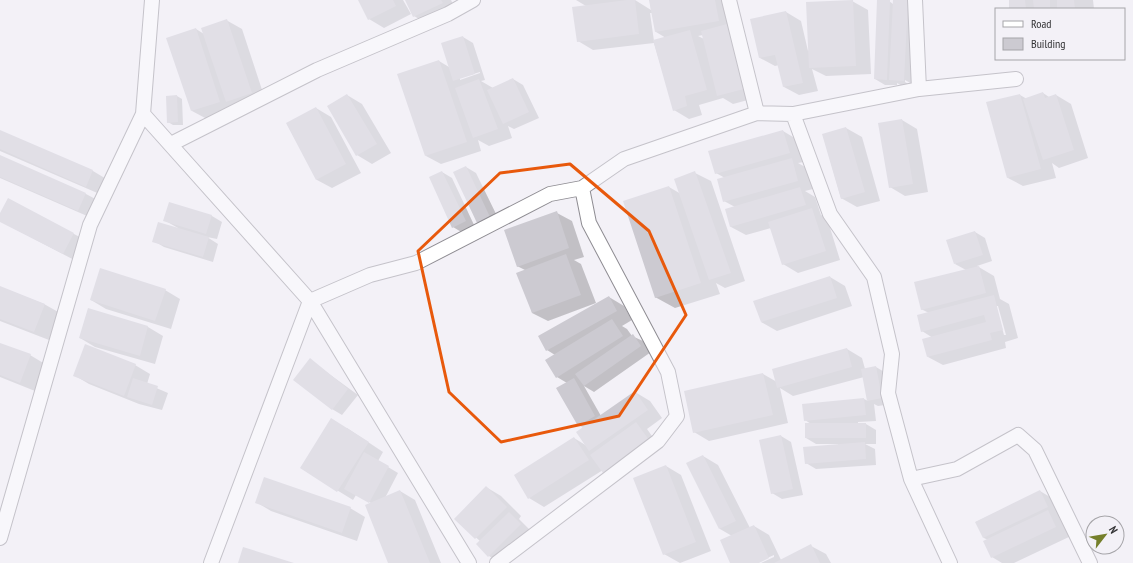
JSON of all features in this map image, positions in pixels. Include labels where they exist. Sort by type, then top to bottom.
[{"type":"street","points":[[0,538],[90,225],[143,114],[152,0]]},
{"type":"street","points":[[171,144],[317,70],[448,14],[473,0]]},
{"type":"street","points":[[729,0],[757,113]]},
{"type":"street","points":[[916,0],[919,89]]},
{"type":"street","points":[[211,563],[310,301],[370,275],[416,263],[550,194],[582,188],[624,159],[757,113],[793,114],[919,89],[1016,79]]},
{"type":"street","points":[[143,114],[310,301],[469,563]]},
{"type":"street","points":[[793,114],[830,214],[874,277],[892,354],[888,393],[911,479],[950,563]]},
{"type":"street","points":[[496,563],[658,440],[677,416],[668,372],[589,223],[582,188]]},
{"type":"street","points":[[911,479],[957,469],[1018,435],[1035,450],[1090,563]]},
{"type":"highlighted area","points":[[570,164],[649,231],[686,315],[619,416],[501,442],[449,392],[418,251],[500,173]]},
{"type":"building","points":[[358,0],[393,0],[396,6],[368,20]]},
{"type":"building","points":[[405,0],[441,0],[443,3],[413,17]]},
{"type":"building","points":[[635,0],[639,34],[577,42],[572,7]]},
{"type":"building","points":[[649,0],[715,0],[719,21],[655,32]]},
{"type":"building","points":[[853,0],[856,66],[809,68],[806,2]]},
{"type":"building","points":[[877,0],[890,0],[887,80],[874,79]]},
{"type":"building","points":[[893,0],[908,0],[904,81],[889,80]]},
{"type":"building","points":[[1009,0],[1025,0],[1026,8],[1009,8]]},
{"type":"building","points":[[1033,0],[1050,0],[1050,8],[1034,8]]},
{"type":"building","points":[[1057,0],[1074,0],[1075,8],[1057,8]]},
{"type":"building","points":[[786,11],[803,83],[783,87],[775,55],[759,58],[750,19]]},
{"type":"building","points":[[227,19],[252,93],[226,102],[201,28]]},
{"type":"building","points":[[727,24],[744,89],[717,96],[701,31]]},
{"type":"building","points":[[196,28],[220,102],[191,111],[166,38]]},
{"type":"building","points":[[690,30],[707,90],[685,96],[687,106],[673,111],[653,40]]},
{"type":"building","points":[[463,36],[475,74],[453,81],[441,43]]},
{"type":"building","points":[[439,60],[467,142],[425,156],[397,74]]},
{"type":"building","points":[[513,78],[529,112],[503,124],[487,90]]},
{"type":"building","points":[[479,79],[498,129],[473,138],[455,88]]},
{"type":"building","points":[[1043,92],[1045,98],[1056,94],[1074,150],[1043,160],[1023,99]]},
{"type":"building","points":[[347,94],[377,144],[356,156],[327,106]]},
{"type":"building","points":[[1020,94],[1041,169],[1007,178],[986,102]]},
{"type":"building","points":[[177,95],[178,122],[167,123],[166,96]]},
{"type":"building","points":[[316,107],[346,164],[316,180],[286,123]]},
{"type":"building","points":[[902,119],[913,184],[889,188],[878,123]]},
{"type":"building","points":[[846,127],[865,192],[841,199],[822,134]]},
{"type":"building","points":[[0,130],[93,170],[86,187],[0,149]]},
{"type":"building","points":[[783,130],[790,153],[715,174],[708,151]]},
{"type":"building","points":[[0,155],[86,193],[78,211],[0,177]]},
{"type":"building","points":[[792,158],[798,181],[723,202],[717,179]]},
{"type":"building","points":[[466,166],[490,217],[477,223],[453,172]]},
{"type":"building","points":[[442,171],[466,221],[452,228],[429,177]]},
{"type":"building","points":[[695,171],[731,273],[709,280],[674,179]]},
{"type":"building","points":[[669,186],[701,283],[655,298],[623,201]]},
{"type":"building","points":[[800,187],[806,205],[730,227],[725,209]]},
{"type":"building","points":[[8,198],[74,233],[63,254],[0,222],[0,213]]},
{"type":"building","points":[[169,202],[212,215],[206,234],[163,221]]},
{"type":"building","points":[[812,208],[826,251],[782,265],[768,222]]},
{"type":"building","points":[[557,211],[569,248],[517,267],[504,230]]},
{"type":"building","points":[[158,222],[209,237],[203,257],[152,242]]},
{"type":"building","points":[[975,231],[983,255],[954,264],[946,240]]},
{"type":"building","points":[[566,254],[581,295],[532,313],[516,273]]},
{"type":"building","points":[[979,266],[986,293],[921,310],[914,282]]},
{"type":"building","points":[[100,268],[166,289],[155,321],[90,300]]},
{"type":"building","points":[[830,276],[837,298],[761,322],[753,301]]},
{"type":"building","points":[[0,286],[45,304],[34,332],[0,319]]},
{"type":"building","points":[[994,295],[1003,330],[990,333],[992,340],[927,357],[922,339],[986,322],[984,315],[921,332],[917,315]]},
{"type":"building","points":[[609,296],[617,311],[546,351],[538,336]]},
{"type":"building","points":[[88,308],[148,326],[140,356],[79,338]]},
{"type":"building","points":[[612,319],[623,336],[556,378],[545,360]]},
{"type":"building","points":[[633,334],[641,346],[584,386],[575,374]]},
{"type":"building","points":[[0,343],[31,354],[20,383],[0,375]]},
{"type":"building","points":[[85,344],[136,364],[124,396],[73,376]]},
{"type":"building","points":[[847,348],[852,367],[777,388],[772,369]]},
{"type":"building","points":[[310,358],[348,389],[332,410],[293,380]]},
{"type":"building","points":[[876,366],[882,398],[867,401],[861,369]]},
{"type":"building","points":[[763,373],[773,415],[693,433],[684,391]]},
{"type":"building","points":[[133,378],[158,386],[152,405],[127,397]]},
{"type":"building","points":[[574,378],[595,416],[578,426],[556,388]]},
{"type":"building","points":[[635,391],[648,410],[589,451],[576,432]]},
{"type":"building","points":[[864,398],[866,415],[804,421],[802,404]]},
{"type":"building","points":[[331,418],[369,442],[337,492],[300,468]]},
{"type":"building","points":[[636,422],[649,440],[603,473],[590,455]]},
{"type":"building","points":[[805,423],[866,423],[866,438],[805,438]]},
{"type":"building","points":[[781,435],[793,489],[771,494],[759,440]]},
{"type":"building","points":[[574,437],[589,460],[528,499],[514,475]]},
{"type":"building","points":[[865,442],[866,459],[805,464],[803,447]]},
{"type":"building","points":[[364,452],[389,466],[369,503],[344,489]]},
{"type":"building","points":[[703,455],[736,521],[719,529],[686,463]]},
{"type":"building","points":[[666,465],[696,542],[663,555],[633,478]]},
{"type":"building","points":[[264,477],[351,507],[342,533],[255,503]]},
{"type":"building","points":[[486,486],[507,507],[475,539],[454,519]]},
{"type":"building","points":[[400,490],[430,563],[388,563],[365,505]]},
{"type":"building","points":[[1040,490],[1048,507],[983,538],[975,522]]},
{"type":"building","points":[[1048,510],[1056,527],[991,558],[983,541]]},
{"type":"building","points":[[509,512],[521,524],[488,557],[476,544]]},
{"type":"building","points":[[754,525],[769,558],[759,563],[730,563],[720,540]]},
{"type":"building","points":[[811,544],[820,563],[774,563]]},
{"type":"building","points":[[243,547],[294,563],[238,563]]}]
